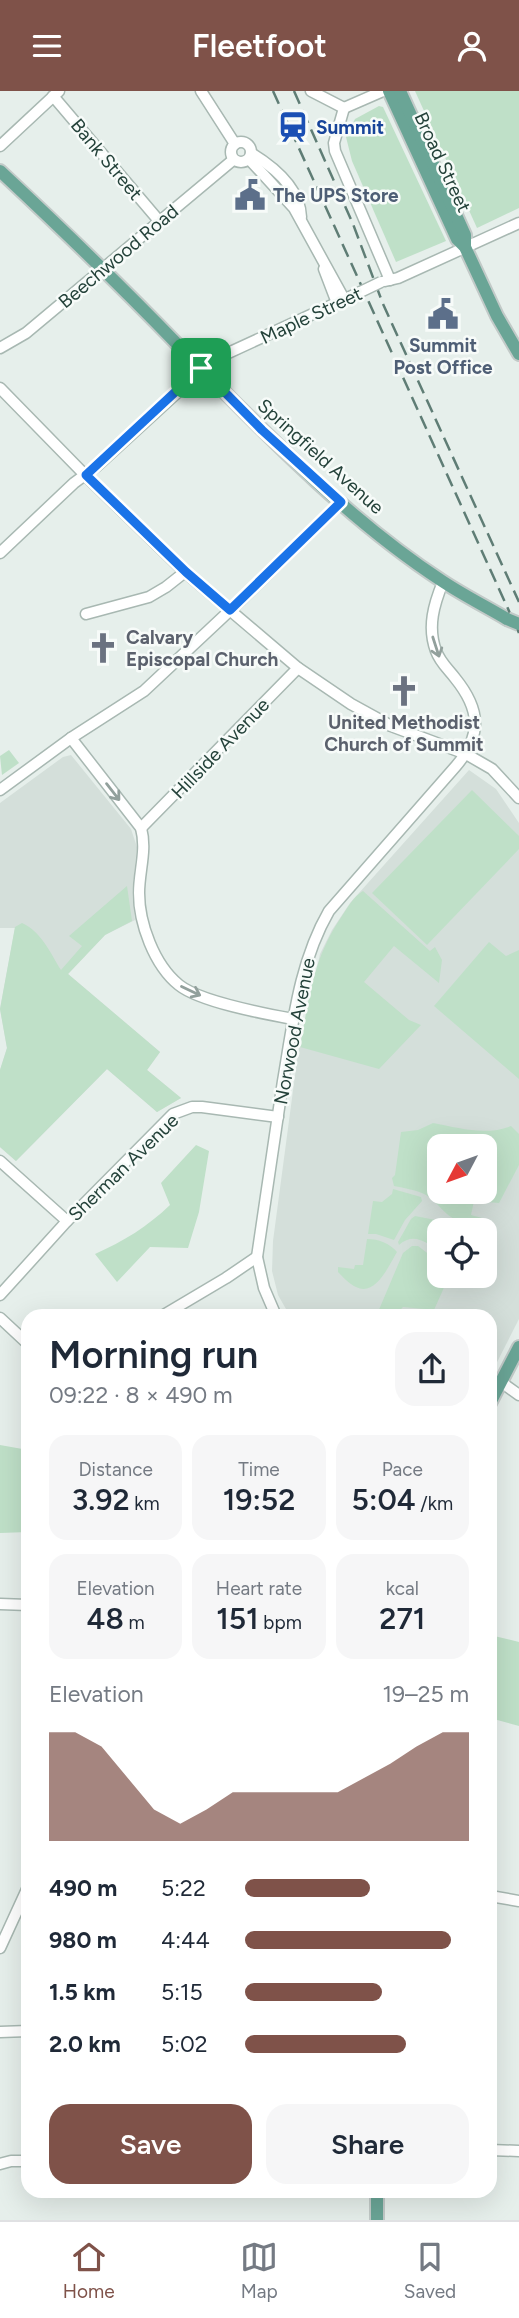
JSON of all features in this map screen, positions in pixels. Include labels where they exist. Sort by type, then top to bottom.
[{"type":"main road","name":"Broad Street","points":[[389,91],[457,239],[465,247],[497,316],[519,353]]},
{"type":"main road","name":"Broad Street","points":[[400,91],[466,235],[465,247]]},
{"type":"main road","name":"Springfield Avenue","points":[[0,171],[104,268],[262,430],[341,502],[386,540],[443,582],[513,621]]},
{"type":"main road","points":[[497,1390],[519,1347]]},
{"type":"main road","points":[[377,2198],[377,2220]]},
{"type":"street","points":[[201,91],[234,144]]},
{"type":"street","points":[[311,91],[344,108]]},
{"type":"street","points":[[344,108],[383,91]]},
{"type":"street","points":[[0,146],[56,94]]},
{"type":"street","name":"Bank Street","points":[[56,94],[160,222]]},
{"type":"street","points":[[344,108],[334,143],[335,151],[385,281]]},
{"type":"street","points":[[234,144],[245,142],[250,147],[250,156],[300,218],[345,299]]},
{"type":"street","points":[[234,144],[230,153],[233,160],[243,163],[250,156]]},
{"type":"street","name":"Beechwood Road","points":[[0,348],[26,333],[233,160]]},
{"type":"street","name":"Maple Street","points":[[0,553],[212,360],[519,223]]},
{"type":"street","points":[[0,388],[186,572],[299,668],[343,699],[391,726],[466,754],[492,769],[519,798]]},
{"type":"street","points":[[0,790],[71,738],[144,691],[341,502]]},
{"type":"street","points":[[86,614],[149,597],[186,572]]},
{"type":"street","points":[[443,582],[433,613],[432,634],[437,653],[464,691],[474,713],[475,731],[466,754]]},
{"type":"street","name":"Hillside Avenue","points":[[141,828],[299,668]]},
{"type":"street","points":[[71,738],[141,828],[144,839],[139,893],[141,913],[156,954],[173,979],[187,990],[211,999],[293,1019]]},
{"type":"street","name":"Norwood Avenue","points":[[273,1309],[264,1288],[257,1257],[293,1019],[306,959],[329,911],[466,754]]},
{"type":"street","name":"Sherman Avenue","points":[[0,1296],[67,1221],[173,1114],[192,1107],[278,1117]]},
{"type":"street","points":[[0,1161],[67,1221]]},
{"type":"street","points":[[174,1309],[257,1257]]},
{"type":"street","points":[[0,1318],[21,1338]]},
{"type":"street","points":[[501,1382],[519,1395]]},
{"type":"street","points":[[0,1604],[21,1605]]},
{"type":"street","points":[[497,1896],[519,1901]]},
{"type":"street","points":[[0,1948],[21,1902]]},
{"type":"street","points":[[0,2032],[21,2031]]},
{"type":"street","points":[[497,2150],[519,2151]]},
{"type":"street","points":[[0,2164],[21,2161]]},
{"type":"shaded area","points":[[71,755],[131,829],[137,847],[132,893],[135,920],[105,935],[68,974],[160,1052],[147,1070],[181,1098],[157,1112],[107,1069],[16,1161],[0,1147],[0,1070],[7,1048],[0,1009],[15,928],[0,928],[0,803],[63,757]]},
{"type":"shaded area","points":[[469,770],[496,789],[519,823],[519,1319],[497,1362],[497,1309],[286,1309],[278,1295],[272,1271],[273,1241],[298,1053],[320,954],[350,903]]},
{"type":"green space","points":[[415,91],[519,91],[519,208],[477,228]]},
{"type":"green space","points":[[379,106],[383,107],[446,241],[396,262],[352,161],[346,137],[355,119]]},
{"type":"green space","points":[[9,750],[19,763],[2,775],[0,756]]},
{"type":"green space","points":[[472,790],[519,836],[519,849],[427,945],[372,893]]},
{"type":"green space","points":[[127,886],[132,921],[105,935],[68,974],[160,1052],[147,1070],[181,1098],[157,1112],[107,1069],[16,1161],[0,1147],[0,1070],[7,1048],[0,1009],[15,927],[22,923],[35,931],[61,970],[82,946],[69,936]]},
{"type":"green space","points":[[363,891],[430,951],[435,947],[442,960],[439,983],[394,946],[364,982],[409,1020],[421,1025],[379,1069],[300,1047],[306,1012],[324,947],[349,905]]},
{"type":"green space","points":[[489,942],[506,956],[519,950],[519,1079],[434,1006]]},
{"type":"green space","points":[[433,1123],[482,1131],[511,1126],[519,1134],[519,1165],[497,1203],[497,1134],[427,1134],[427,1196],[415,1190],[394,1186],[392,1178],[395,1175],[401,1132],[418,1130]]},
{"type":"green space","points":[[196,1145],[209,1151],[199,1212],[188,1248],[150,1247],[117,1282],[95,1254],[135,1233],[170,1205],[161,1183]]},
{"type":"green space","points":[[393,1189],[421,1197],[422,1201],[405,1220],[394,1240],[368,1234],[373,1201],[382,1202],[392,1194]]},
{"type":"green space","points":[[437,1204],[473,1204],[471,1215],[482,1218],[454,1218]]},
{"type":"green space","points":[[415,1216],[427,1218],[427,1244],[410,1239],[399,1245],[398,1242]]},
{"type":"green space","points":[[367,1239],[384,1242],[397,1252],[376,1284],[363,1289],[349,1282],[338,1272],[338,1267],[354,1269],[355,1265],[363,1265]]},
{"type":"green space","points":[[412,1246],[418,1246],[427,1253],[427,1288],[444,1288],[434,1309],[379,1309],[403,1253]]},
{"type":"green space","points":[[0,1445],[21,1449],[21,1532],[0,1533]]},
{"type":"green space","points":[[497,1637],[519,1642],[519,1726],[497,1720]]},
{"type":"railway","points":[[273,91],[519,633]]},
{"type":"railway","points":[[294,91],[353,224],[383,304],[519,602]]},
{"type":"place","name":"Summit","points":[[293,127]]},
{"type":"place","name":"The UPS Store","points":[[250,195]]},
{"type":"place","name":"Summit Post Office","points":[[443,314]]},
{"type":"place","name":"Calvary Episcopal Church","points":[[103,648]]},
{"type":"place","name":"United Methodist Church of Summit","points":[[404,691]]},
{"type":"route","points":[[201,368],[262,430],[341,502],[230,610],[186,572],[86,475],[201,368]]}]
